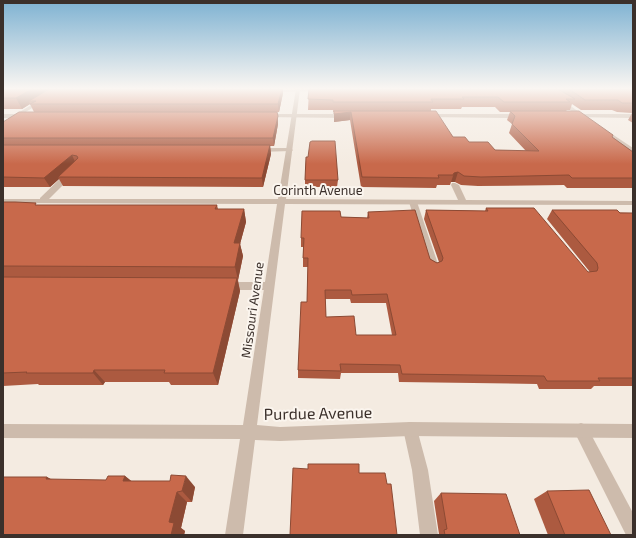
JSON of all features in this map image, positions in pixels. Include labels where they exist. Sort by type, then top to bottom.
[{"type":"street","points":[[3,124],[18,114]]},
{"type":"street","points":[[579,114],[588,121]]},
{"type":"street","points":[[3,116],[33,116]]},
{"type":"street","points":[[259,116],[351,116]]},
{"type":"street","name":"Missouri Avenue","points":[[234,535],[294,116]]},
{"type":"street","points":[[423,116],[526,116]]},
{"type":"street","points":[[567,116],[633,116]]},
{"type":"street","points":[[601,130],[633,151]]},
{"type":"street","points":[[249,150],[290,150]]},
{"type":"street","points":[[43,200],[75,168]]},
{"type":"street","points":[[455,185],[463,202]]},
{"type":"street","name":"Corinth Avenue","points":[[3,200],[633,203]]},
{"type":"street","points":[[413,202],[434,267]]},
{"type":"street","points":[[527,202],[535,212]]},
{"type":"street","points":[[214,286],[269,286]]},
{"type":"street","points":[[410,429],[420,470],[430,535]]},
{"type":"street","name":"Purdue Avenue","points":[[3,430],[249,432],[280,434],[410,429],[581,430],[633,432]]},
{"type":"street","points":[[581,430],[633,531]]},
{"type":"building","points":[[16,114],[278,114],[278,116],[273,138],[3,138],[3,122]]},
{"type":"building","points":[[351,114],[438,114],[453,137],[465,137],[469,142],[488,142],[495,150],[539,151],[512,124],[515,116],[513,114],[583,114],[613,135],[612,137],[633,152],[633,178],[572,178],[569,175],[481,177],[464,176],[458,172],[454,173],[453,175],[438,175],[439,178],[362,177]]},
{"type":"building","points":[[335,141],[338,180],[305,180],[306,157],[308,157],[310,142]]},
{"type":"building","points":[[3,145],[270,145],[262,178],[58,177],[78,158],[77,156],[72,155],[44,178],[3,177]]},
{"type":"building","points":[[3,202],[36,203],[35,205],[217,205],[215,209],[244,209],[234,243],[240,243],[235,267],[3,266]]},
{"type":"building","points":[[486,208],[534,208],[588,272],[597,271],[597,263],[552,210],[617,210],[620,213],[633,213],[633,378],[598,378],[600,381],[547,381],[544,376],[402,374],[400,365],[340,364],[341,371],[298,370],[301,302],[307,302],[308,258],[303,258],[304,238],[301,238],[302,211],[340,211],[341,217],[369,218],[368,212],[415,210],[430,259],[437,263],[442,261],[443,258],[426,210],[488,211]],"holes":[[[325,290],[351,290],[352,295],[387,294],[396,335],[356,335],[354,316],[326,317]]]},
{"type":"building","points":[[3,277],[237,278],[213,373],[164,373],[165,370],[94,370],[93,373],[3,373]]},
{"type":"building","points":[[308,464],[359,464],[359,473],[385,473],[387,484],[391,484],[397,535],[290,535],[293,468],[308,469]]},
{"type":"building","points":[[171,475],[186,476],[182,491],[177,492],[169,522],[174,523],[171,535],[3,535],[3,477],[47,477],[46,479],[106,480],[108,476],[125,476],[123,481],[170,481]]},
{"type":"building","points":[[589,490],[611,535],[565,535],[547,491]]},
{"type":"building","points":[[441,493],[506,494],[520,535],[445,535],[444,530],[447,529]]}]
